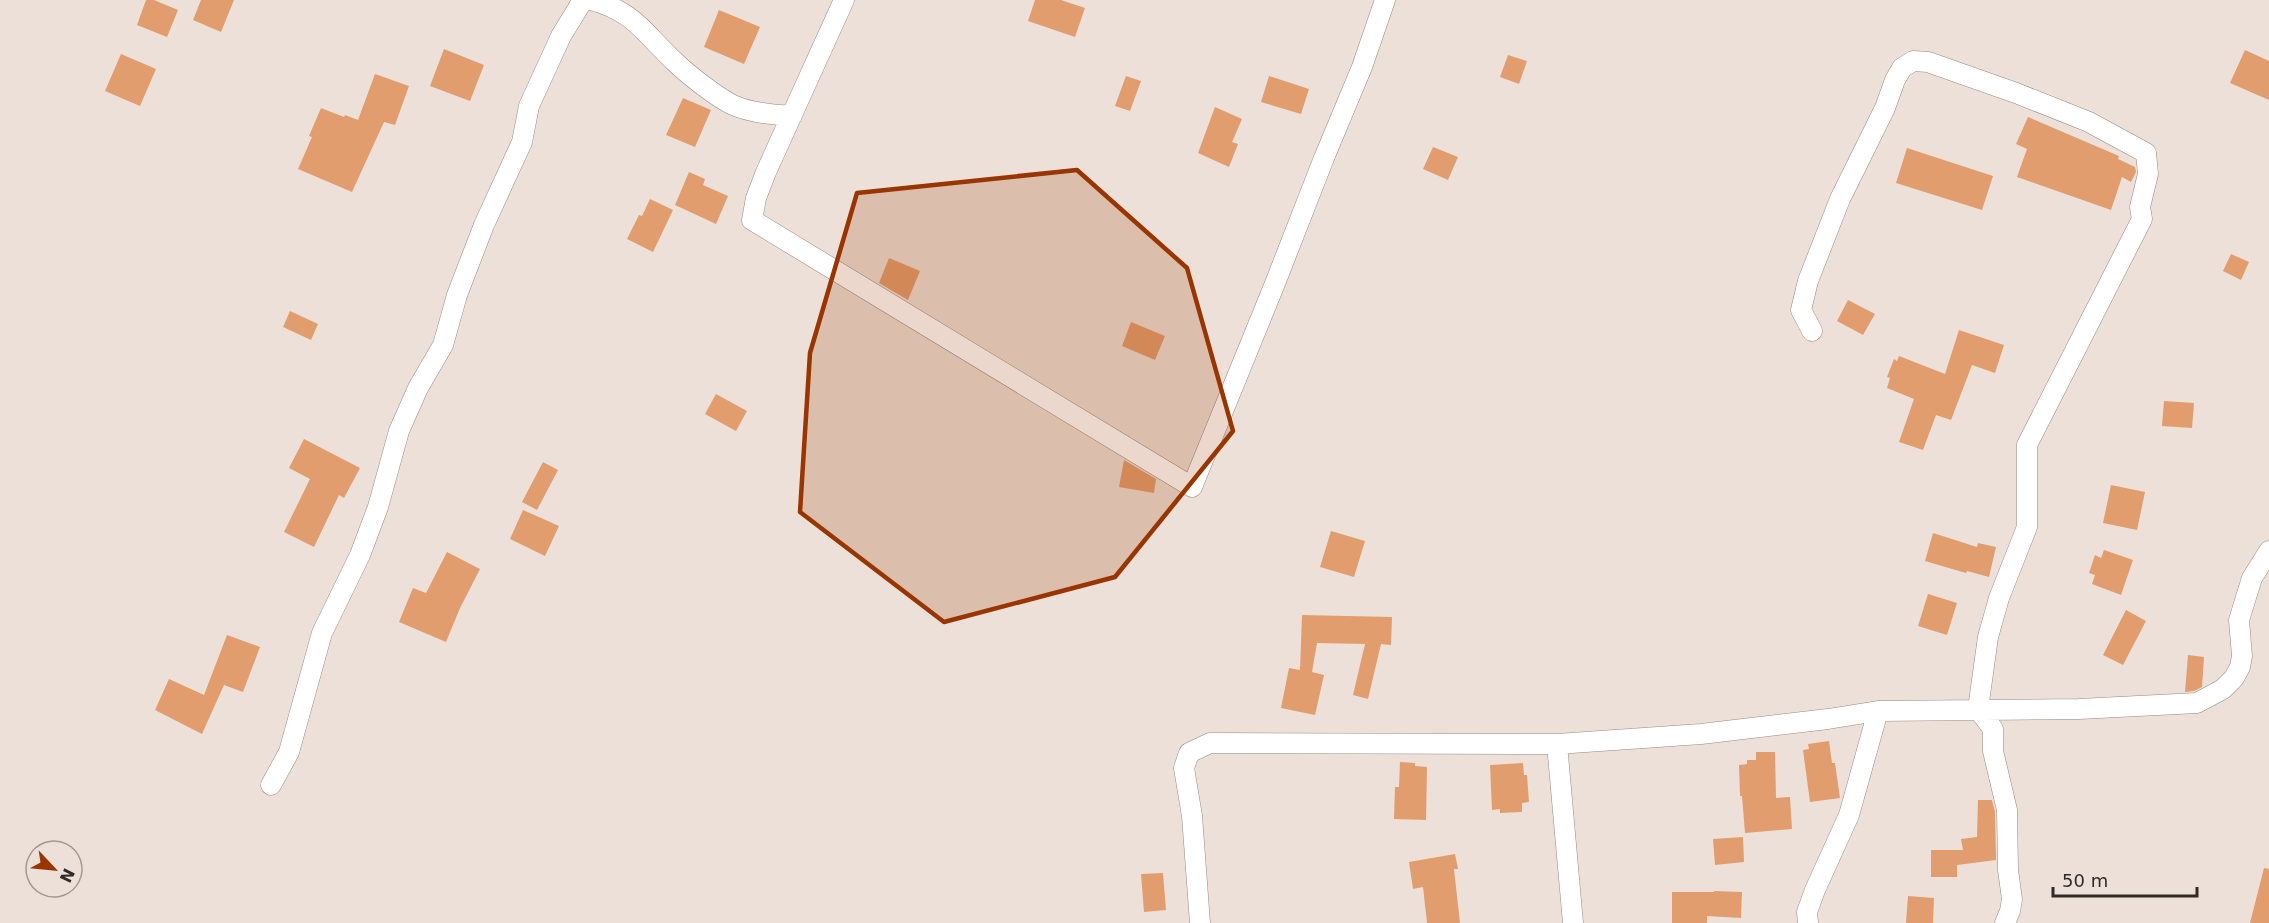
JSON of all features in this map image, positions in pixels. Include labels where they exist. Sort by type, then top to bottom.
[{"type":"street","points":[[271,785],[289,752],[322,633],[360,555],[374,517],[399,431],[418,388],[443,345],[457,295],[484,225],[522,142],[529,106],[561,36],[583,0]]},
{"type":"street","points":[[591,0],[603,3],[641,25],[675,62],[733,105],[765,114],[792,116]]},
{"type":"street","points":[[844,0],[765,172],[756,198],[752,220],[1192,487],[1362,67],[1385,0]]},
{"type":"street","points":[[1812,331],[1801,310],[1816,259],[1840,199],[1885,108],[1895,80],[1902,68],[1913,61],[1928,62],[2016,93],[2089,122],[2146,153],[2148,174],[2140,207],[2142,219],[2027,445],[2027,527],[1999,598],[1988,636],[1978,709],[1993,729],[1993,751],[2007,810],[2008,870],[2012,899],[2005,923]]},
{"type":"street","points":[[1200,923],[1192,816],[1184,768],[1189,753],[1210,743],[1557,744],[1701,734],[1878,711],[2079,709],[2197,703],[2211,696],[2234,678],[2240,667],[2242,656],[2239,620],[2252,578],[2269,551]]},
{"type":"street","points":[[1808,923],[1807,912],[1815,890],[1849,815],[1878,711]]},
{"type":"street","points":[[1557,744],[1573,923]]},
{"type":"highlighted area","points":[[1077,170],[1187,268],[1233,431],[1115,577],[944,622],[800,512],[810,353],[857,193]]},
{"type":"building","points":[[146,0],[154,0],[178,10],[167,37],[137,25]]},
{"type":"building","points":[[201,0],[234,0],[221,32],[193,20]]},
{"type":"building","points":[[1035,0],[1061,0],[1085,8],[1075,37],[1028,21]]},
{"type":"building","points":[[719,10],[760,27],[744,64],[704,47]]},
{"type":"building","points":[[444,49],[484,65],[470,101],[430,86]]},
{"type":"building","points":[[2245,50],[2269,61],[2269,100],[2230,83]]},
{"type":"building","points":[[121,54],[156,69],[140,106],[105,91]]},
{"type":"building","points":[[1508,55],[1527,61],[1519,84],[1500,77]]},
{"type":"building","points":[[375,74],[409,86],[395,125],[384,122],[352,192],[298,169],[312,137],[309,136],[321,108],[358,120]]},
{"type":"building","points":[[1126,76],[1141,81],[1130,111],[1115,106]]},
{"type":"building","points":[[1269,76],[1309,89],[1301,114],[1261,102]]},
{"type":"building","points":[[683,98],[711,110],[695,147],[666,135]]},
{"type":"building","points":[[1215,107],[1242,119],[1232,142],[1238,144],[1229,167],[1198,153]]},
{"type":"building","points":[[2028,117],[2119,156],[2118,159],[2135,167],[2136,172],[2131,182],[2122,177],[2111,210],[2017,177],[2027,149],[2016,144]]},
{"type":"building","points":[[1433,147],[1458,157],[1448,180],[1423,169]]},
{"type":"building","points":[[1907,148],[1993,176],[1982,210],[1896,183]]},
{"type":"building","points":[[689,172],[705,179],[703,185],[728,196],[716,224],[675,205]]},
{"type":"building","points":[[650,199],[673,210],[653,252],[627,239]]},
{"type":"building","points":[[2231,254],[2249,262],[2241,280],[2223,271]]},
{"type":"building","points":[[889,258],[920,271],[908,300],[879,283]]},
{"type":"building","points":[[1848,300],[1875,314],[1863,335],[1837,321]]},
{"type":"building","points":[[290,311],[318,324],[311,340],[283,327]]},
{"type":"building","points":[[1131,322],[1165,336],[1155,360],[1122,346]]},
{"type":"building","points":[[1959,330],[2004,345],[1995,373],[1972,365],[1951,420],[1936,415],[1923,450],[1899,442],[1914,399],[1887,388],[1890,378],[1887,377],[1894,359],[1897,361],[1899,356],[1945,374]]},
{"type":"building","points":[[716,394],[747,411],[736,431],[705,414]]},
{"type":"building","points":[[2164,401],[2194,403],[2192,428],[2162,426]]},
{"type":"building","points":[[304,439],[360,468],[344,498],[339,495],[314,547],[284,532],[310,479],[289,468]]},
{"type":"building","points":[[1124,460],[1156,479],[1154,493],[1119,487]]},
{"type":"building","points":[[543,462],[558,470],[537,510],[522,502]]},
{"type":"building","points":[[2111,485],[2145,492],[2137,530],[2103,523]]},
{"type":"building","points":[[523,510],[559,526],[545,556],[510,539]]},
{"type":"building","points":[[1331,531],[1365,541],[1354,577],[1320,567]]},
{"type":"building","points":[[1933,533],[1977,547],[1978,543],[1996,547],[1989,577],[1925,561]]},
{"type":"building","points":[[2104,550],[2133,560],[2121,595],[2092,584],[2095,575],[2089,573],[2095,555],[2101,558]]},
{"type":"building","points":[[447,552],[480,569],[446,642],[399,622],[413,588],[426,593]]},
{"type":"building","points":[[1928,594],[1957,603],[1947,635],[1918,626]]},
{"type":"building","points":[[2126,610],[2146,621],[2123,665],[2103,655]]},
{"type":"building","points":[[1302,615],[1392,617],[1391,645],[1381,644],[1368,699],[1353,695],[1365,644],[1317,643],[1312,672],[1324,675],[1315,715],[1281,708],[1289,668],[1300,670]]},
{"type":"building","points":[[227,635],[260,647],[243,692],[224,685],[202,734],[155,710],[169,679],[204,695]]},
{"type":"building","points":[[2188,655],[2204,657],[2202,687],[2185,692]]},
{"type":"building","points":[[1829,741],[1840,798],[1810,802],[1803,750],[1809,749],[1808,744]]},
{"type":"building","points":[[1756,752],[1775,752],[1776,798],[1790,797],[1792,829],[1745,833],[1739,765],[1747,764],[1747,760],[1756,760]]},
{"type":"building","points":[[1400,762],[1427,767],[1426,820],[1394,819],[1395,787],[1399,787]]},
{"type":"building","points":[[1523,763],[1524,775],[1527,775],[1529,802],[1522,803],[1522,812],[1500,813],[1500,809],[1492,810],[1490,765]]},
{"type":"building","points":[[1978,800],[1992,800],[1995,812],[1996,860],[1957,865],[1957,877],[1931,877],[1931,850],[1963,850],[1961,839],[1977,837]]},
{"type":"building","points":[[1743,837],[1744,862],[1715,865],[1713,839]]},
{"type":"building","points":[[1455,854],[1458,869],[1454,869],[1460,923],[1427,923],[1423,887],[1413,889],[1409,862]]},
{"type":"building","points":[[2264,868],[2269,869],[2269,923],[2250,923]]},
{"type":"building","points":[[1163,873],[1166,910],[1144,912],[1141,874]]},
{"type":"building","points":[[1672,892],[1742,892],[1741,918],[1707,916],[1707,923],[1672,923]]},
{"type":"building","points":[[1908,896],[1934,898],[1933,923],[1906,923]]}]
